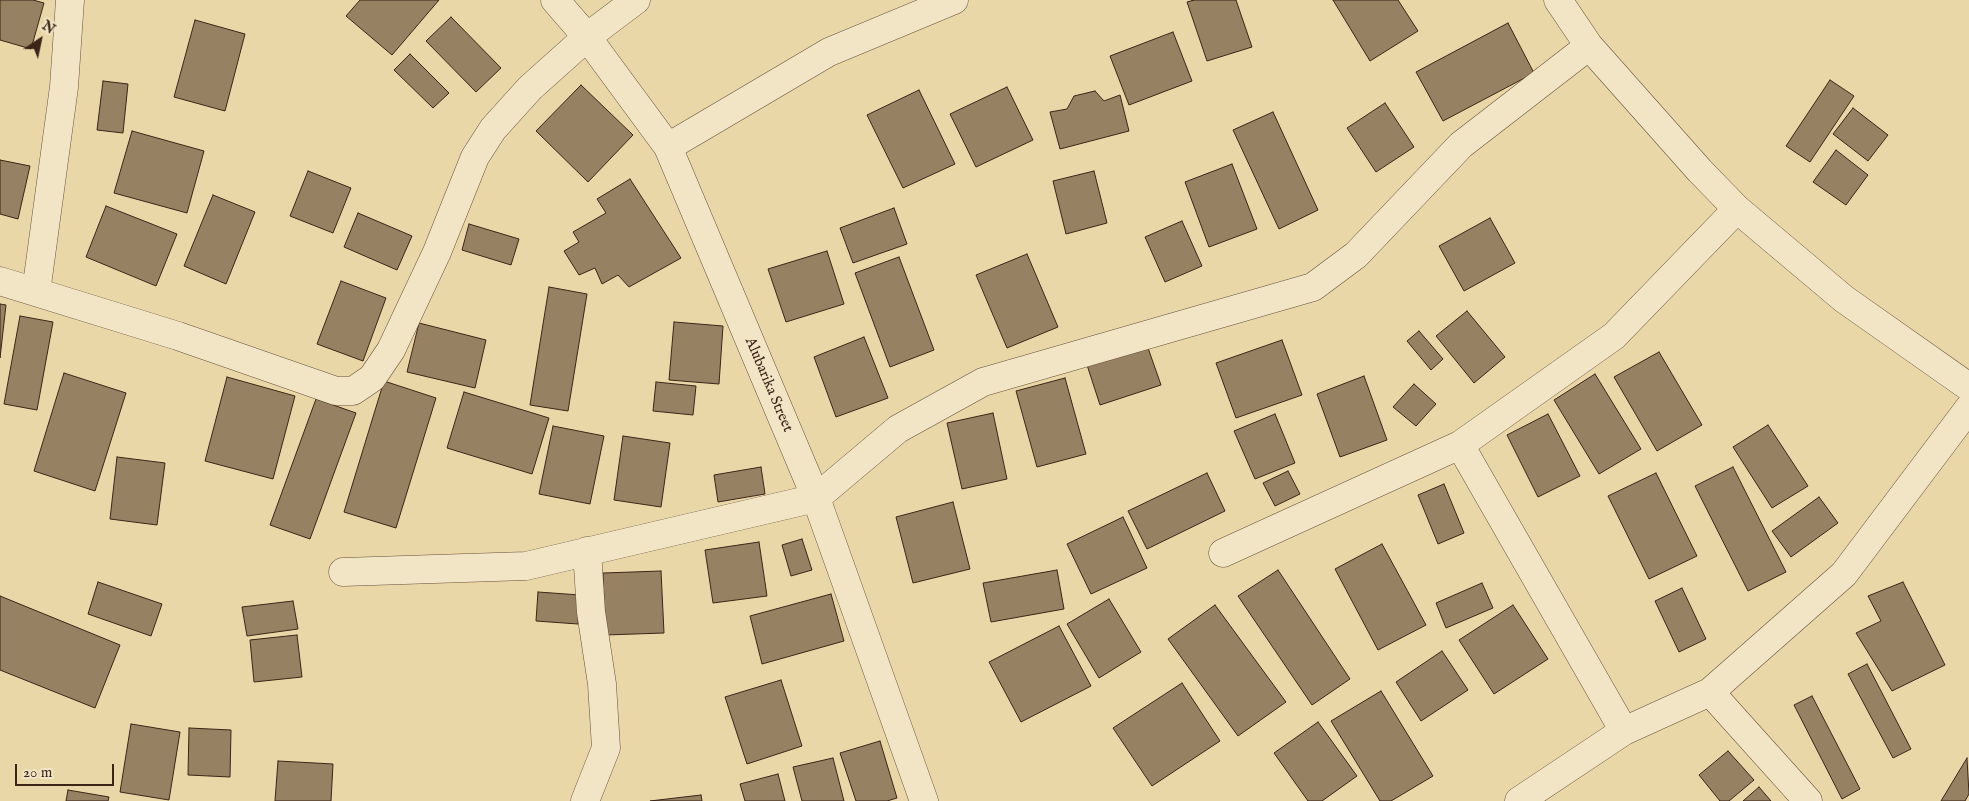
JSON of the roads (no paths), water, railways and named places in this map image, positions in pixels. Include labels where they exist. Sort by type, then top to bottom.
[{"type":"street","points":[[36,292],[64,87],[70,0]]},
{"type":"street","name":"Alubarika Street","points":[[555,0],[587,37],[668,147],[816,498],[924,801]]},
{"type":"street","points":[[0,281],[178,336],[336,391],[353,391],[372,378],[391,350],[437,252],[475,157],[493,129],[530,88],[587,37],[636,0]]},
{"type":"street","points":[[668,147],[829,52],[954,0]]},
{"type":"street","points":[[1558,0],[1589,46],[1700,171],[1737,209],[1844,299],[1969,387]]},
{"type":"street","points":[[344,572],[526,566],[816,498],[898,429],[983,382],[1313,287],[1356,255],[1461,145],[1589,46]]},
{"type":"street","points":[[1223,553],[1460,446],[1614,336],[1737,209]]},
{"type":"street","points":[[1519,801],[1624,731],[1710,692],[1844,574],[1969,408]]},
{"type":"street","points":[[1460,446],[1624,731]]},
{"type":"street","points":[[585,801],[606,748],[602,684],[591,612],[587,551]]},
{"type":"street","points":[[1710,692],[1808,801]]}]
